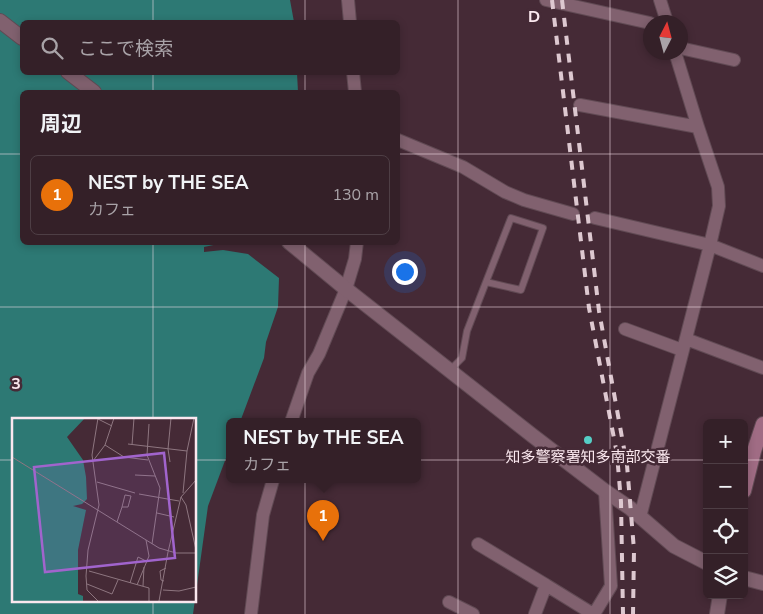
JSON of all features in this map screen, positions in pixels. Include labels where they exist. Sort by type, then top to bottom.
[{"type":"main road","points":[[748,475],[763,424]]},
{"type":"street","points":[[349,0],[350,20]]},
{"type":"street","points":[[546,0],[643,21]]},
{"type":"street","points":[[660,0],[664,15]]},
{"type":"street","points":[[0,21],[20,36]]},
{"type":"street","points":[[688,50],[734,60]]},
{"type":"street","points":[[640,517],[710,245],[720,197],[677,60]]},
{"type":"street","points":[[72,75],[91,90]]},
{"type":"street","points":[[353,75],[355,90]]},
{"type":"street","points":[[580,105],[698,127]]},
{"type":"street","points":[[400,141],[463,167],[505,192],[524,200],[573,214]]},
{"type":"street","points":[[595,218],[710,245],[763,266]]},
{"type":"street","points":[[293,245],[346,289],[605,491],[630,508],[674,546],[703,561]]},
{"type":"street","points":[[292,418],[308,373],[319,354],[346,289],[355,259],[357,245]]},
{"type":"street","points":[[625,328],[763,368]]},
{"type":"street","points":[[251,614],[262,514],[272,483]]},
{"type":"street","points":[[478,544],[594,614],[610,586],[605,491]]},
{"type":"street","points":[[748,579],[763,583]]},
{"type":"street","points":[[535,614],[546,585]]},
{"type":"street","points":[[716,614],[719,599]]},
{"type":"street","points":[[449,602],[473,614]]},
{"type":"lane","points":[[450,370],[462,358],[467,331],[486,282],[511,218],[544,228],[521,290],[486,282]]},
{"type":"shaded area","points":[[0,0],[290,0],[294,20],[20,20],[20,75],[297,75],[298,90],[20,90],[20,245],[214,245],[204,247],[204,252],[223,250],[248,254],[279,278],[278,307],[266,342],[264,358],[242,418],[226,418],[226,458],[208,506],[196,593],[196,418],[12,418],[12,602],[195,602],[193,614],[0,614]]},
{"type":"railway","points":[[552,0],[589,308],[617,454],[621,502],[623,614]]},
{"type":"railway","points":[[562,0],[599,311],[627,465],[634,550],[633,614]]},
{"type":"place","name":"知多警察署知多南部交番","points":[[588,440]]},
{"type":"place","name":"NEST by THE SEA","points":[[323,541]]}]
